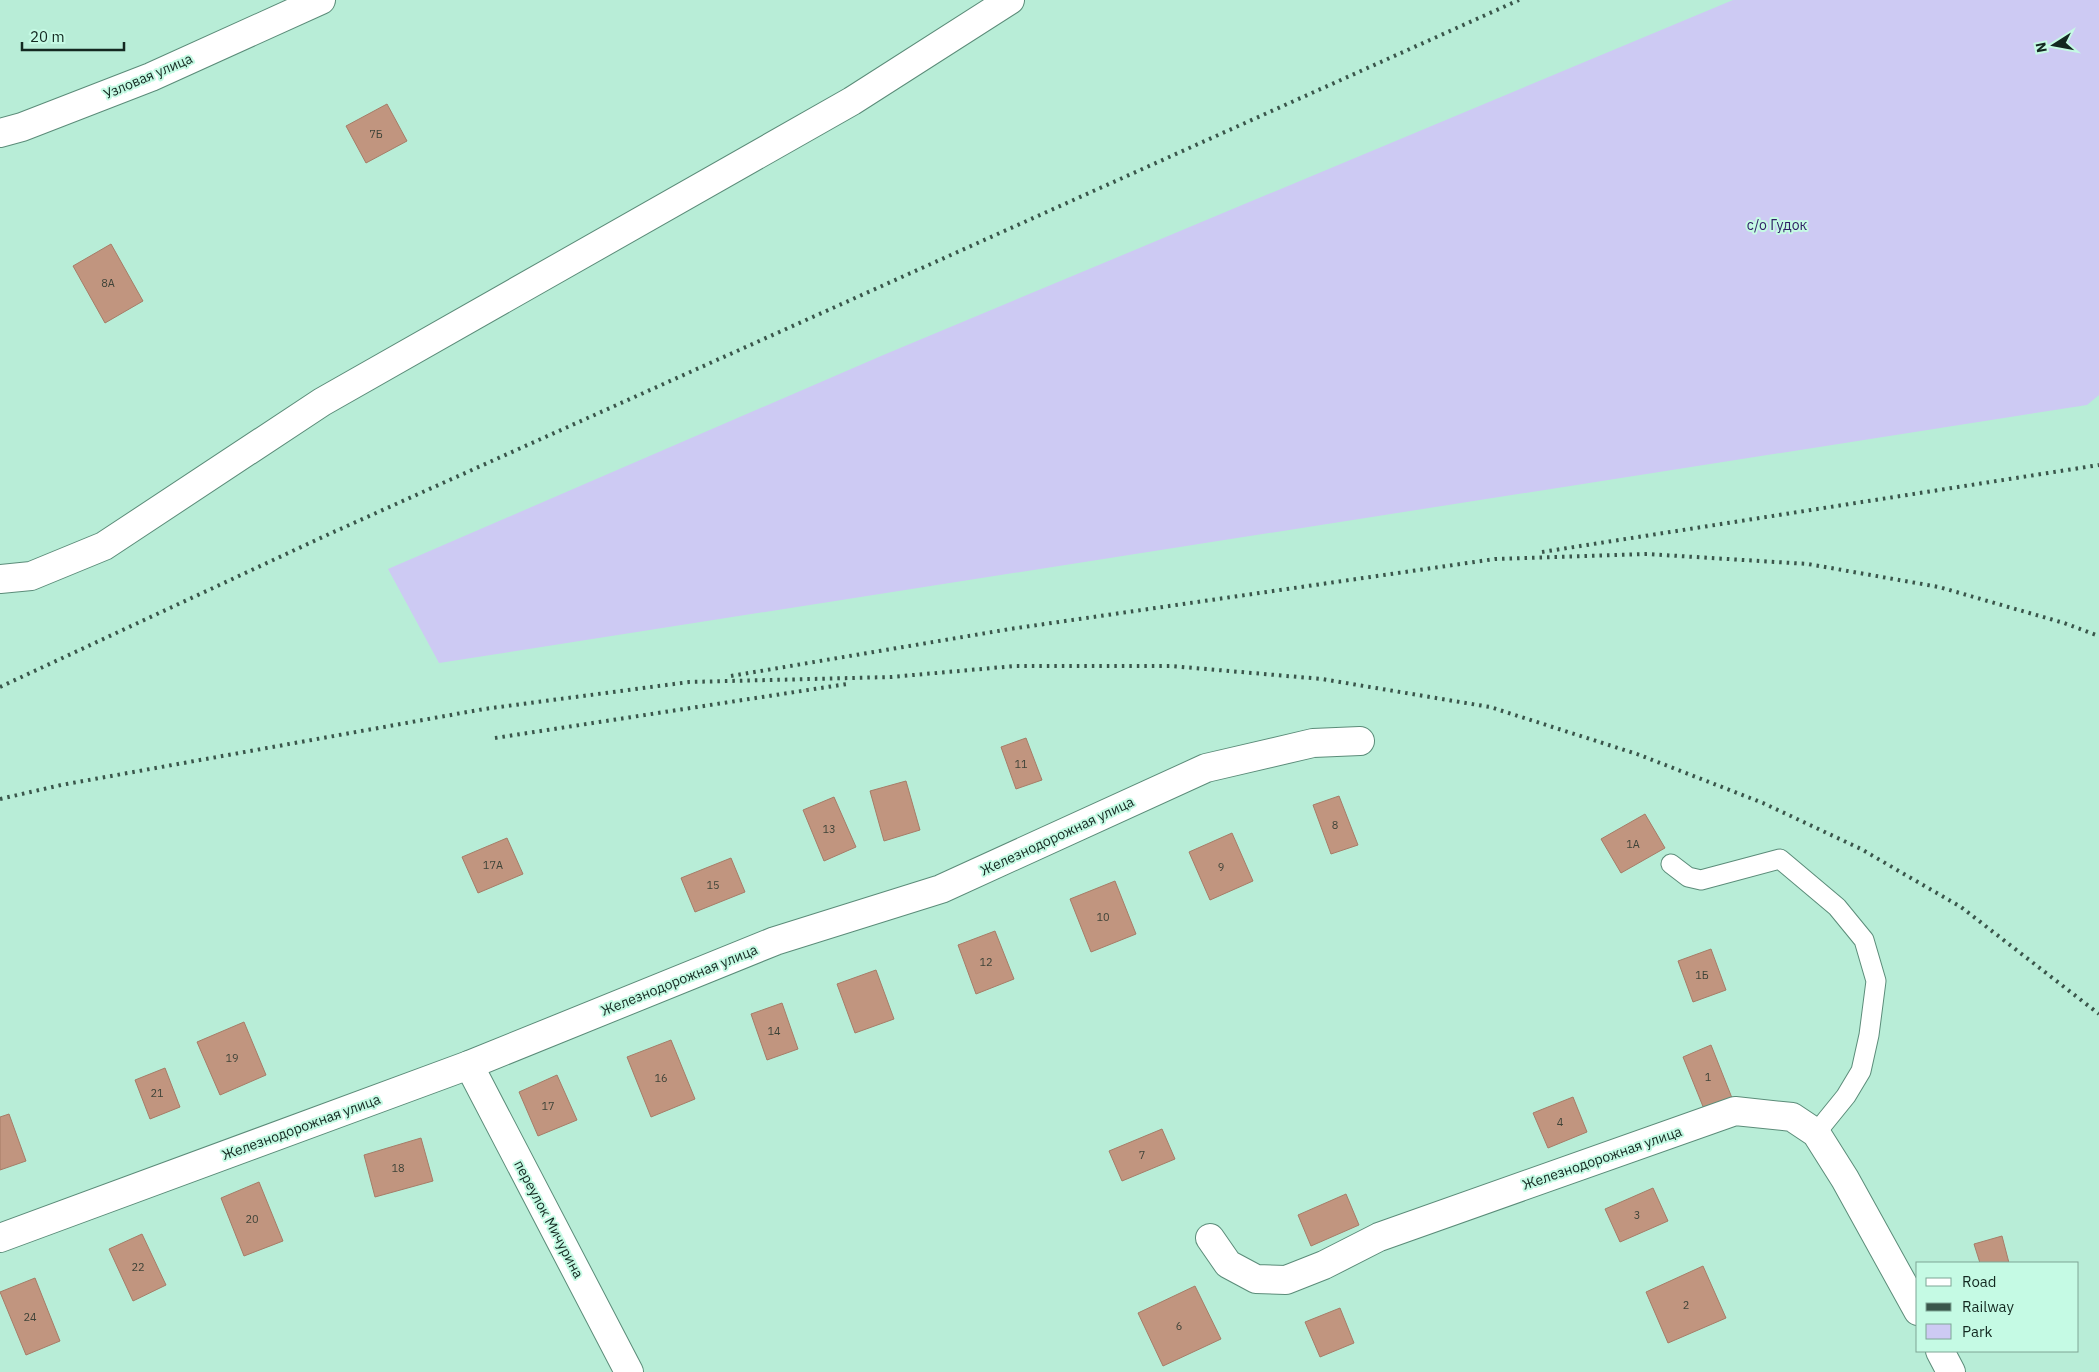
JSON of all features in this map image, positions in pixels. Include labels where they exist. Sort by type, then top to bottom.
[{"type":"street","name":"Узловая улица","points":[[0,132],[22,127],[151,77],[321,0]]},
{"type":"street","points":[[0,579],[31,576],[104,546],[322,402],[852,101],[1010,0]]},
{"type":"street","name":"Железнодорожная улица","points":[[0,1238],[469,1065],[775,941],[941,889],[1206,768],[1313,743],[1360,741]]},
{"type":"street","name":"переулок Мичурина","points":[[469,1065],[629,1372]]},
{"type":"street","name":"Железнодорожная улица","points":[[1210,1238],[1228,1264],[1249,1276],[1256,1279],[1286,1280],[1324,1265],[1379,1237],[1735,1111],[1792,1116],[1816,1133],[1845,1178],[1916,1307]]},
{"type":"street","points":[[1941,1352],[1951,1372]]},
{"type":"lane","points":[[1671,864],[1688,877],[1701,880],[1780,859],[1837,908],[1864,940],[1876,981],[1869,1035],[1861,1071],[1846,1096],[1816,1133]]},
{"type":"green space","name":"с/о Гудок","points":[[1733,0],[2099,0],[2099,395],[2087,405],[439,663],[388,569],[881,356]]},
{"type":"building","points":[[387,104],[407,141],[366,163],[346,126]]},
{"type":"building","points":[[111,244],[143,301],[105,323],[73,266]]},
{"type":"building","points":[[1026,738],[1042,780],[1016,789],[1001,747]]},
{"type":"building","points":[[906,781],[920,830],[884,841],[870,791]]},
{"type":"building","points":[[1339,796],[1358,845],[1331,854],[1313,805]]},
{"type":"building","points":[[834,797],[856,847],[824,861],[803,810]]},
{"type":"building","points":[[1645,814],[1665,848],[1621,873],[1601,839]]},
{"type":"building","points":[[1232,833],[1253,881],[1210,900],[1189,852]]},
{"type":"building","points":[[507,838],[523,874],[478,893],[462,857]]},
{"type":"building","points":[[731,858],[745,892],[695,912],[681,878]]},
{"type":"building","points":[[1115,881],[1136,934],[1091,952],[1070,899]]},
{"type":"building","points":[[995,931],[1014,979],[976,994],[958,945]]},
{"type":"building","points":[[1711,949],[1726,990],[1693,1002],[1678,961]]},
{"type":"building","points":[[876,970],[894,1019],[855,1033],[837,984]]},
{"type":"building","points":[[782,1003],[798,1049],[767,1060],[751,1014]]},
{"type":"building","points":[[244,1022],[266,1075],[220,1095],[197,1042]]},
{"type":"building","points":[[671,1040],[695,1099],[651,1117],[627,1057]]},
{"type":"building","points":[[1711,1045],[1732,1098],[1704,1109],[1683,1057]]},
{"type":"building","points":[[165,1068],[180,1107],[150,1119],[135,1080]]},
{"type":"building","points":[[557,1075],[577,1120],[538,1136],[519,1092]]},
{"type":"building","points":[[1573,1097],[1587,1132],[1548,1148],[1533,1113]]},
{"type":"building","points":[[9,1114],[26,1161],[0,1170],[0,1117]]},
{"type":"building","points":[[1162,1129],[1175,1159],[1122,1181],[1109,1151]]},
{"type":"building","points":[[421,1138],[433,1181],[375,1197],[364,1155]]},
{"type":"building","points":[[259,1182],[283,1241],[244,1256],[221,1198]]},
{"type":"building","points":[[1653,1188],[1668,1221],[1620,1242],[1605,1209]]},
{"type":"building","points":[[1346,1194],[1359,1225],[1311,1246],[1298,1215]]},
{"type":"building","points":[[142,1234],[166,1285],[133,1301],[109,1249]]},
{"type":"building","points":[[2002,1236],[2009,1262],[1980,1262],[1974,1244]]},
{"type":"building","points":[[1703,1266],[1726,1318],[1668,1343],[1646,1292]]},
{"type":"building","points":[[35,1278],[60,1341],[26,1355],[0,1292]]},
{"type":"building","points":[[1195,1286],[1221,1339],[1163,1366],[1138,1313]]},
{"type":"building","points":[[1340,1308],[1354,1343],[1320,1357],[1305,1322]]},
{"type":"railway","points":[[0,687],[327,535],[1519,0]]},
{"type":"railway","points":[[1542,552],[2099,465]]},
{"type":"railway","points":[[731,676],[1010,629],[1495,559],[1647,554],[1808,564],[1939,587],[2064,623],[2099,636]]},
{"type":"railway","points":[[0,799],[61,785],[484,709],[689,682],[891,677],[1015,666],[1171,666],[1322,679],[1490,707],[1637,754],[1763,803],[1861,849],[1961,907],[2099,1014]]},
{"type":"railway","points":[[495,738],[847,684]]}]
